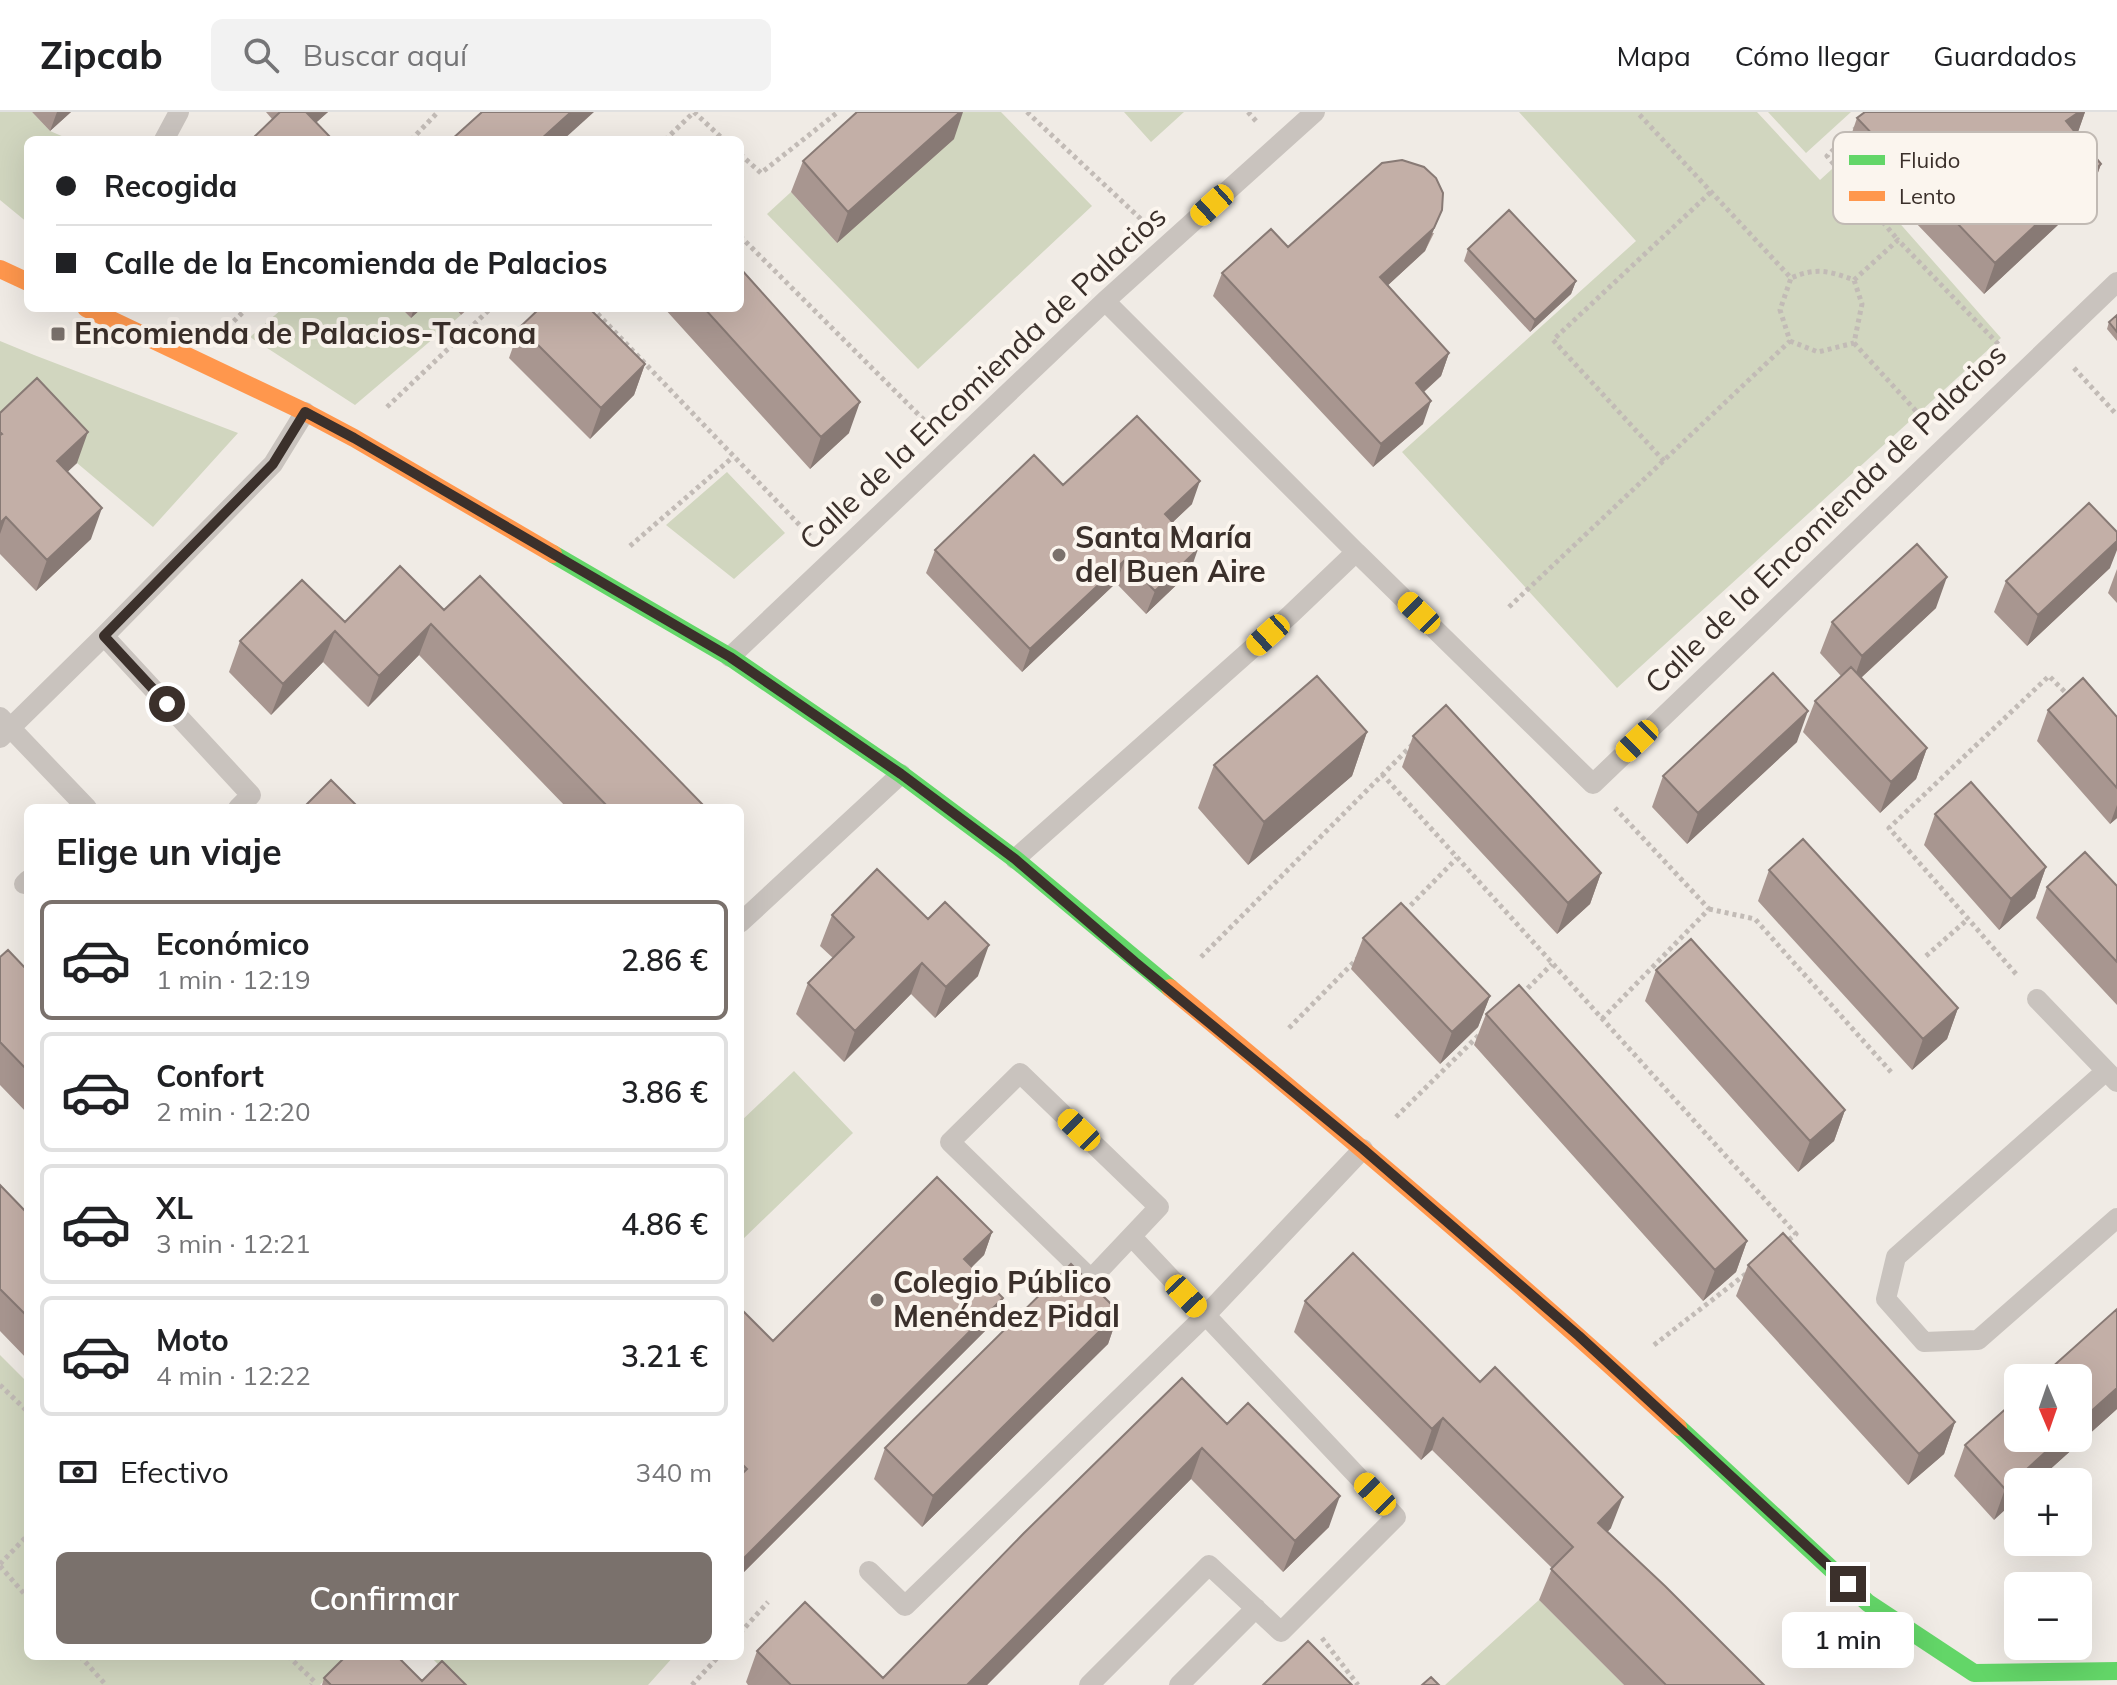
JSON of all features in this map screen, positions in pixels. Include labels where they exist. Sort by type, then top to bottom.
[{"type":"street","points":[[0,269],[24,280]]},
{"type":"street","points":[[94,312],[354,438],[730,657],[901,774],[1015,859],[1363,1149],[1619,1373],[1868,1603],[1974,1673],[2117,1671]]},
{"type":"lane","points":[[166,136],[179,112]]},
{"type":"lane","name":"Calle de la Encomienda de Palacios","points":[[730,657],[1105,301],[1315,112]]},
{"type":"lane","name":"Calle de la Encomienda de Palacios","points":[[1593,784],[2117,282]]},
{"type":"lane","points":[[1105,301],[1593,784]]},
{"type":"lane","points":[[83,804],[3,728],[104,636],[273,464],[305,412]]},
{"type":"lane","points":[[1015,859],[1290,615],[1356,552]]},
{"type":"lane","points":[[104,636],[251,795],[242,804]]},
{"type":"lane","points":[[744,919],[901,774]]},
{"type":"lane","points":[[2037,999],[2112,1077],[1896,1257],[1886,1299],[1924,1342],[1978,1340],[2117,1218]]},
{"type":"lane","points":[[1020,1073],[1159,1207],[1132,1237],[1091,1279],[950,1142],[1020,1073]]},
{"type":"lane","points":[[869,1571],[905,1606],[1205,1316],[1363,1149]]},
{"type":"lane","points":[[1089,1685],[1209,1565],[1281,1632],[1396,1517],[1132,1237]]},
{"type":"lane","points":[[1179,1685],[1256,1608]]},
{"type":"path","points":[[415,136],[438,112]]},
{"type":"path","points":[[669,136],[694,112],[720,136]]},
{"type":"path","points":[[744,158],[761,173],[838,112]]},
{"type":"path","points":[[1027,112],[1168,244]]},
{"type":"path","points":[[1637,112],[1791,278]]},
{"type":"path","points":[[1852,132],[1862,123]]},
{"type":"path","points":[[1664,461],[1553,340],[1712,191]]},
{"type":"path","points":[[1884,224],[2024,371]]},
{"type":"path","points":[[744,240],[951,448]]},
{"type":"path","points":[[1854,280],[1898,240]]},
{"type":"path","points":[[1790,341],[1780,310],[1791,278],[1804,272],[1827,270],[1854,280]]},
{"type":"path","points":[[1854,280],[1862,304],[1854,343]]},
{"type":"path","points":[[354,438],[487,312]]},
{"type":"path","points":[[596,312],[832,560]]},
{"type":"path","points":[[1509,607],[1790,341]]},
{"type":"path","points":[[1790,341],[1818,352],[1854,343]]},
{"type":"path","points":[[1854,343],[1947,445]]},
{"type":"path","points":[[2052,344],[2117,415]]},
{"type":"path","points":[[593,577],[733,457]]},
{"type":"path","points":[[2037,999],[1889,828],[2049,676],[2078,706]]},
{"type":"path","points":[[1169,989],[1415,741]]},
{"type":"path","points":[[1382,774],[1796,1234],[1784,1243]]},
{"type":"path","points":[[1593,784],[1709,909],[1755,919],[1891,1072]]},
{"type":"path","points":[[1402,915],[1457,858]]},
{"type":"path","points":[[1602,1019],[1709,909]]},
{"type":"path","points":[[1926,956],[1968,919]]},
{"type":"path","points":[[1256,1062],[1368,949]]},
{"type":"path","points":[[1519,996],[1552,964]]},
{"type":"path","points":[[1363,1149],[1485,1029]]},
{"type":"path","points":[[1619,1373],[1749,1271]]},
{"type":"path","points":[[0,1385],[24,1408]]},
{"type":"path","points":[[24,1539],[0,1565],[24,1593]]},
{"type":"path","points":[[744,1629],[768,1602]]},
{"type":"path","points":[[1302,1611],[1358,1685]]},
{"type":"path","points":[[84,1660],[106,1685]]},
{"type":"path","points":[[292,1660],[314,1681],[311,1685]]},
{"type":"path","points":[[692,1685],[715,1660]]},
{"type":"green space","points":[[0,112],[32,112],[50,131],[62,136],[24,136],[24,220],[0,200]]},
{"type":"green space","points":[[929,112],[1001,112],[1092,206],[918,369],[767,214],[791,192],[837,243]]},
{"type":"green space","points":[[1124,112],[1184,112],[1151,142]]},
{"type":"green space","points":[[1519,112],[1757,112],[1820,180],[1833,168],[1833,224],[1900,224],[2001,338],[1617,688],[1402,452],[1636,241]]},
{"type":"green space","points":[[1768,112],[1851,112],[1806,153]]},
{"type":"green space","points":[[278,312],[405,312],[411,318],[418,312],[458,312],[461,315],[355,405],[250,337]]},
{"type":"green space","points":[[0,341],[238,433],[153,527],[77,463],[26,409],[0,435]]},
{"type":"green space","points":[[727,472],[785,533],[734,579],[666,525]]},
{"type":"green space","points":[[794,1071],[853,1133],[744,1238],[744,1118]]},
{"type":"green space","points":[[0,1355],[24,1379],[24,1660],[342,1660],[320,1685],[0,1685]]},
{"type":"green space","points":[[1539,1600],[1624,1685],[1445,1685]]},
{"type":"green space","points":[[434,1660],[670,1660],[648,1685],[458,1685]]},
{"type":"building","points":[[280,112],[306,112],[329,136],[255,136]]},
{"type":"building","points":[[482,112],[571,112],[544,136],[455,136]]},
{"type":"building","points":[[857,112],[960,112],[848,212],[803,161]]},
{"type":"building","points":[[1865,112],[2079,112],[2066,121],[2075,132],[1870,132],[1857,118]]},
{"type":"building","points":[[1402,160],[1424,167],[1436,178],[1443,193],[1442,210],[1434,228],[1380,277],[1449,353],[1416,383],[1431,401],[1381,444],[1222,273],[1271,229],[1288,247],[1382,163]]},
{"type":"building","points":[[1509,210],[1576,281],[1535,320],[1468,249]]},
{"type":"building","points":[[1958,224],[2037,224],[1995,263]]},
{"type":"building","points":[[744,272],[860,402],[821,437],[708,312],[744,312]]},
{"type":"building","points":[[536,312],[593,312],[645,364],[601,408],[520,327]]},
{"type":"building","points":[[2117,315],[2117,332],[2109,322]]},
{"type":"building","points":[[37,378],[88,432],[57,461],[102,508],[47,560],[6,517],[0,523],[0,413]]},
{"type":"building","name":"Santa María del Buen Aire","points":[[1137,416],[1200,481],[1165,514],[1198,549],[1155,591],[1125,560],[1030,649],[935,550],[1034,455],[1063,485]]},
{"type":"building","points":[[2089,503],[2117,532],[2117,541],[2038,615],[2006,581]]},
{"type":"building","points":[[1917,544],[1947,577],[1862,656],[1832,622]]},
{"type":"building","points":[[400,566],[444,610],[480,576],[702,804],[605,804],[431,624],[379,676],[335,631],[283,684],[240,641],[302,580],[345,622]]},
{"type":"building","points":[[1851,667],[1927,748],[1891,782],[1815,701]]},
{"type":"building","points":[[1773,673],[1808,711],[1698,813],[1663,776]]},
{"type":"building","points":[[1317,676],[1367,732],[1264,822],[1214,765]]},
{"type":"building","points":[[2083,678],[2117,717],[2117,788],[2048,710]]},
{"type":"building","points":[[1446,705],[1601,873],[1568,903],[1413,736]]},
{"type":"building","points":[[331,780],[355,804],[307,804]]},
{"type":"building","points":[[1971,782],[2046,867],[2011,899],[1935,814]]},
{"type":"building","points":[[1803,839],[1958,1008],[1923,1039],[1769,870]]},
{"type":"building","points":[[2085,852],[2117,886],[2117,962],[2047,887]]},
{"type":"building","points":[[877,869],[928,919],[945,902],[989,945],[946,987],[922,963],[855,1031],[808,983],[854,937],[832,915]]},
{"type":"building","points":[[1401,903],[1490,996],[1452,1032],[1363,938]]},
{"type":"building","points":[[1691,939],[1845,1110],[1810,1141],[1656,970]]},
{"type":"building","points":[[8,950],[24,967],[24,1067],[0,1042],[0,957]]},
{"type":"building","points":[[1519,985],[1747,1241],[1715,1270],[1486,1014]]},
{"type":"building","points":[[937,1177],[992,1232],[964,1259],[1003,1298],[744,1558],[744,1472],[747,1469],[744,1466],[744,1312],[773,1341]]},
{"type":"building","points":[[0,1185],[24,1210],[24,1313],[0,1289]]},
{"type":"building","points":[[1783,1233],[1955,1422],[1919,1454],[1748,1265]]},
{"type":"building","points":[[1353,1253],[1480,1382],[1495,1367],[1623,1497],[1598,1523],[1764,1685],[1666,1685],[1551,1569],[1573,1547],[1443,1418],[1432,1429],[1305,1301]]},
{"type":"building","points":[[1071,1264],[1119,1312],[933,1496],[885,1448]]},
{"type":"building","points":[[2117,1309],[2117,1388],[2092,1410],[2092,1364],[2056,1364]]},
{"type":"building","points":[[1182,1378],[1227,1424],[1248,1403],[1340,1496],[1295,1541],[1202,1448],[967,1685],[791,1685],[757,1651],[805,1602],[883,1678],[1023,1534]]},
{"type":"building","points":[[2004,1410],[2004,1452],[2046,1452],[2028,1468],[2004,1468],[2004,1488],[1965,1445]]},
{"type":"building","points":[[1308,1641],[1352,1685],[1263,1685]]},
{"type":"building","points":[[342,1660],[401,1660],[422,1681],[442,1661],[466,1685],[331,1685],[324,1678]]},
{"type":"building","points":[[1431,1677],[1439,1685],[1422,1685]]},
{"type":"traffic: fast","points":[[553,554],[730,657],[901,774],[1015,859],[1170,988]]},
{"type":"traffic: fast","points":[[1678,1427],[1868,1603],[1974,1673],[2117,1671]]},
{"type":"traffic: slow","points":[[0,269],[24,280]]},
{"type":"traffic: slow","points":[[94,312],[305,412],[553,554]]},
{"type":"traffic: slow","points":[[1170,988],[1427,1204],[1678,1427]]},
{"type":"place","name":"Encomienda de Palacios-Tacona","points":[[58,334]]},
{"type":"place","name":"Santa María del Buen Aire","points":[[1059,555]]},
{"type":"place","name":"Colegio Público Menéndez Pidal","points":[[877,1300]]},
{"type":"route","points":[[167,704],[104,636],[273,464],[305,412],[730,657],[901,774],[1015,859],[1363,1149],[1579,1336],[1848,1584]]}]
